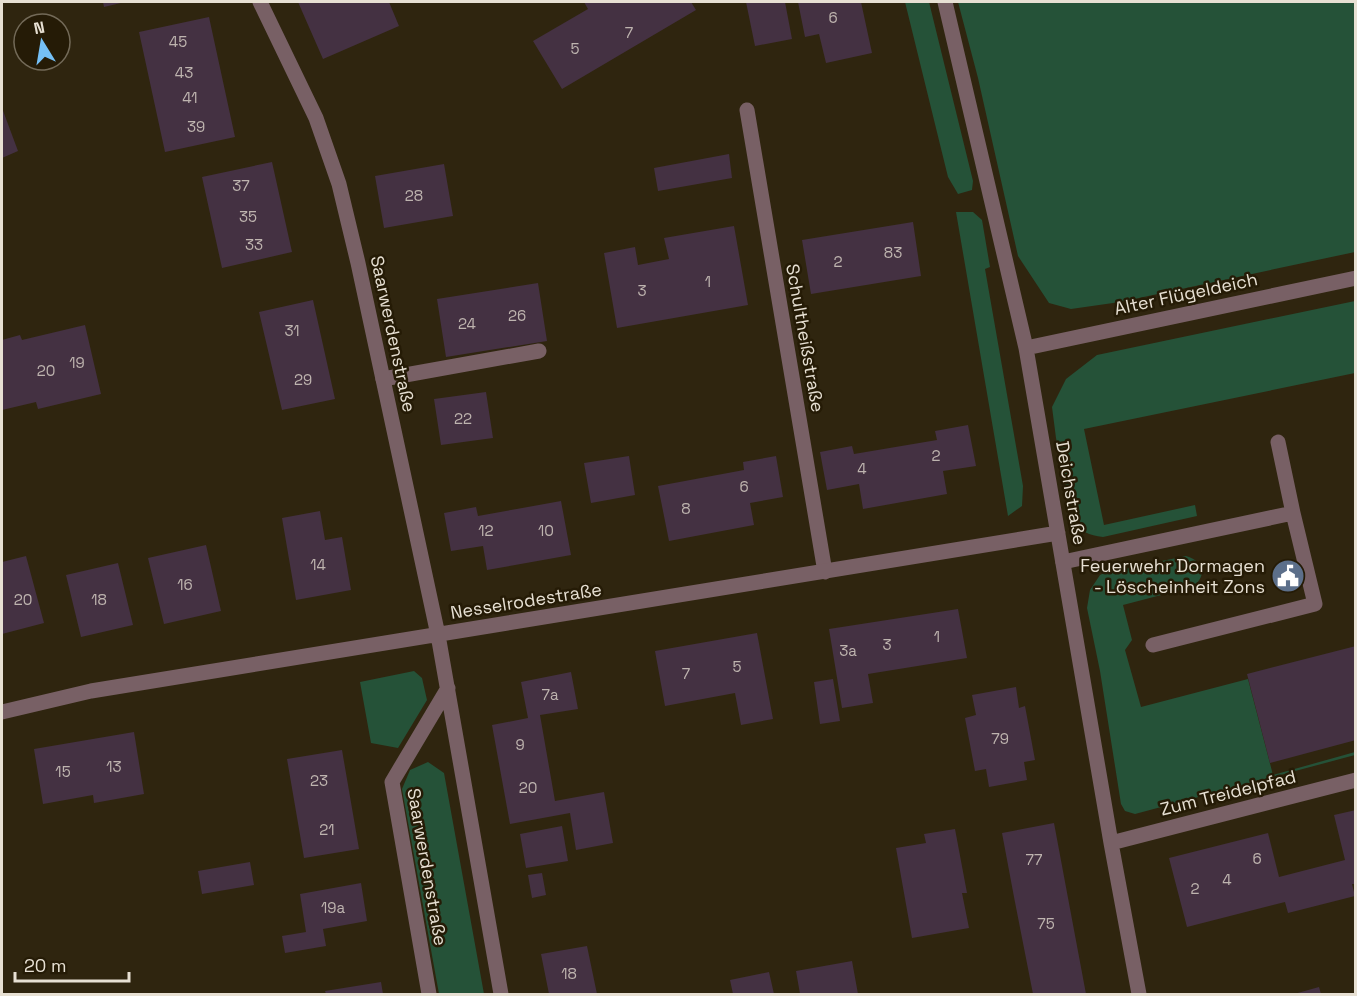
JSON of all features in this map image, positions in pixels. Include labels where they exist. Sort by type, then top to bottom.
[{"type":"street","name":"Saarwerdenstraße","points":[[260,2],[316,118],[339,184],[438,635],[501,994]]},
{"type":"street","name":"Deichstraße","points":[[945,2],[1026,348],[1139,994]]},
{"type":"street","name":"Schultheißstraße","points":[[747,110],[825,572]]},
{"type":"street","name":"Alter Flügeldeich","points":[[1026,348],[1356,278]]},
{"type":"street","points":[[383,379],[539,351]]},
{"type":"street","points":[[1153,645],[1315,604],[1278,442]]},
{"type":"street","points":[[1063,562],[1293,513]]},
{"type":"street","name":"Nesselrodestraße","points":[[2,712],[91,691],[1058,532]]},
{"type":"street","name":"Saarwerdenstraße","points":[[429,994],[393,782],[448,688]]},
{"type":"street","name":"Zum Treidelpfad","points":[[1111,843],[1356,780]]},
{"type":"green space","points":[[905,2],[929,2],[973,181],[972,190],[958,194],[948,177]]},
{"type":"green space","points":[[958,2],[1355,2],[1355,252],[1120,302],[1071,309],[1049,303],[1018,256],[978,78]]},
{"type":"green space","points":[[956,212],[973,212],[982,220],[990,267],[985,269],[1023,486],[1022,506],[1008,516]]},
{"type":"green space","points":[[1355,301],[1355,373],[1084,429],[1104,525],[1195,505],[1197,516],[1103,537],[1085,532],[1076,524],[1073,520],[1056,438],[1052,407],[1066,379],[1097,355]]},
{"type":"green space","points":[[1186,556],[1197,561],[1202,569],[1200,578],[1192,587],[1123,605],[1132,640],[1125,650],[1141,707],[1248,679],[1273,775],[1355,752],[1355,755],[1135,814],[1125,811],[1121,804],[1100,671],[1087,608],[1090,590],[1100,575],[1104,573]]},
{"type":"green space","points":[[414,671],[422,678],[427,700],[398,748],[371,743],[360,682]]},
{"type":"green space","points":[[428,762],[444,773],[484,994],[439,994],[402,789],[410,770]]},
{"type":"building","points":[[103,2],[125,2],[104,7]]},
{"type":"building","points":[[298,2],[389,2],[399,26],[323,59]]},
{"type":"building","points":[[584,2],[691,2],[696,10],[562,89],[533,41],[588,9]]},
{"type":"building","points":[[746,2],[785,2],[792,39],[755,46]]},
{"type":"building","points":[[798,2],[861,2],[872,53],[826,63],[819,34],[805,37]]},
{"type":"building","points":[[209,17],[235,137],[165,152],[139,32]]},
{"type":"building","points":[[2,108],[18,151],[2,158]]},
{"type":"building","points":[[729,154],[732,178],[658,191],[654,168]]},
{"type":"building","points":[[272,162],[292,252],[222,268],[202,177]]},
{"type":"building","points":[[444,164],[453,216],[384,228],[375,176]]},
{"type":"building","points":[[913,222],[921,276],[811,294],[802,240]]},
{"type":"building","points":[[734,226],[748,305],[617,328],[604,253],[635,247],[638,265],[669,259],[664,238]]},
{"type":"building","points":[[538,283],[547,341],[446,357],[437,299]]},
{"type":"building","points":[[313,300],[335,399],[282,410],[259,312]]},
{"type":"building","points":[[85,325],[101,394],[38,409],[36,402],[2,410],[2,340],[20,335],[22,340]]},
{"type":"building","points":[[486,392],[493,438],[441,445],[434,399]]},
{"type":"building","points":[[968,425],[976,466],[943,471],[947,494],[863,509],[859,484],[827,490],[820,452],[852,446],[854,454],[937,440],[935,431]]},
{"type":"building","points":[[629,456],[635,495],[591,503],[584,463]]},
{"type":"building","points":[[776,456],[783,497],[750,503],[754,525],[669,541],[658,486],[744,470],[743,462]]},
{"type":"building","points":[[561,501],[571,555],[487,570],[483,546],[451,551],[444,513],[476,507],[478,516]]},
{"type":"building","points":[[320,511],[325,540],[342,537],[351,590],[296,600],[282,518]]},
{"type":"building","points":[[206,545],[221,611],[164,624],[148,558]]},
{"type":"building","points":[[26,556],[44,623],[2,634],[2,562]]},
{"type":"building","points":[[118,563],[133,625],[81,637],[66,575]]},
{"type":"building","points":[[958,609],[967,658],[868,674],[873,703],[842,708],[829,629]]},
{"type":"building","points":[[757,633],[773,719],[741,725],[735,693],[665,706],[655,651]]},
{"type":"building","points":[[1356,646],[1356,740],[1270,763],[1247,674]]},
{"type":"building","points":[[571,672],[578,709],[540,715],[555,801],[604,792],[613,843],[576,850],[570,813],[510,824],[492,725],[528,718],[521,682]]},
{"type":"building","points":[[833,679],[840,721],[820,724],[814,682]]},
{"type":"building","points":[[1016,687],[1019,708],[1025,706],[1035,760],[1024,762],[1027,780],[989,787],[986,769],[975,771],[965,718],[976,715],[972,695]]},
{"type":"building","points":[[134,732],[144,794],[94,803],[93,795],[43,804],[34,749]]},
{"type":"building","points":[[342,750],[359,849],[304,858],[287,759]]},
{"type":"building","points":[[1356,810],[1356,884],[1352,884],[1355,896],[1288,913],[1285,902],[1187,927],[1169,858],[1268,833],[1279,877],[1345,860],[1334,815]]},
{"type":"building","points":[[1054,823],[1086,994],[1033,994],[1002,833]]},
{"type":"building","points":[[562,826],[568,861],[526,868],[520,834]]},
{"type":"building","points":[[955,829],[967,893],[962,893],[969,928],[912,938],[896,848],[926,843],[924,834]]},
{"type":"building","points":[[250,862],[254,885],[202,894],[198,871]]},
{"type":"building","points":[[542,873],[546,895],[532,898],[528,875]]},
{"type":"building","points":[[361,883],[367,921],[323,929],[326,946],[285,953],[282,936],[306,932],[300,894]]},
{"type":"building","points":[[587,946],[597,994],[549,994],[541,954]]},
{"type":"building","points":[[852,961],[858,994],[800,994],[796,971]]},
{"type":"building","points":[[769,972],[774,994],[733,994],[730,980]]},
{"type":"building","points":[[381,982],[383,994],[326,994],[325,991]]},
{"type":"building","points":[[1319,987],[1321,994],[1294,994]]},
{"type":"place","name":"Feuerwehr Dormagen - Löscheinheit Zons","points":[[1288,576]]}]
